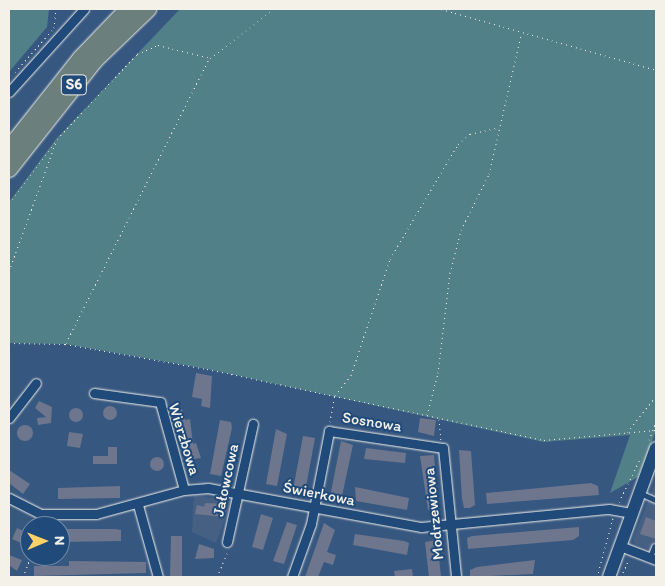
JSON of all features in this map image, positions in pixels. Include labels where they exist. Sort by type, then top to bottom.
[{"type":"highway","name":"S6","points":[[9,149],[82,58],[128,9]]},
{"type":"highway","name":"S6","points":[[9,169],[95,60],[148,9]]},
{"type":"main road","points":[[609,577],[639,493],[651,452]]},
{"type":"street","points":[[9,92],[84,9]]},
{"type":"street","points":[[9,418],[36,383]]},
{"type":"street","name":"Wierzbowa","points":[[94,393],[160,402],[184,490]]},
{"type":"street","name":"Jałowcowa","points":[[228,538],[253,424]]},
{"type":"street","name":"Sosnowa","points":[[292,577],[314,509],[328,431],[442,448]]},
{"type":"street","name":"Modrzewiowa","points":[[442,448],[456,577]]},
{"type":"street","name":"Świerkowa","points":[[9,498],[45,515],[104,513],[138,505],[184,490],[239,494],[402,525],[451,524],[616,509],[631,513]]},
{"type":"street","points":[[138,505],[158,577]]},
{"type":"street","points":[[620,546],[653,558]]},
{"type":"lane","points":[[639,493],[656,500]]},
{"type":"lane","points":[[653,558],[654,547]]},
{"type":"path","points":[[9,80],[54,29],[56,9]]},
{"type":"path","points":[[65,344],[210,58],[274,9]]},
{"type":"path","points":[[441,9],[521,35],[656,70]]},
{"type":"path","points":[[427,415],[438,373],[450,273],[461,230],[488,174],[521,35]]},
{"type":"path","points":[[9,203],[57,139],[137,54],[158,45],[210,58]]},
{"type":"path","points":[[330,421],[335,395],[351,375],[390,259],[442,168],[470,134],[498,128]]},
{"type":"path","points":[[9,271],[57,139]]},
{"type":"path","points":[[9,343],[65,344],[335,395],[544,440],[655,430]]},
{"type":"path","points":[[626,432],[656,396]]},
{"type":"path","points":[[439,418],[442,448]]},
{"type":"path","points":[[597,577],[616,509],[651,452],[656,422]]},
{"type":"path","points":[[217,577],[229,548],[228,538]]},
{"type":"shaded area","points":[[656,481],[656,552],[635,544],[633,539]]},
{"type":"shaded area","points":[[194,495],[232,501],[216,543],[192,532]]},
{"type":"green space","points":[[9,9],[49,9],[47,27],[9,72]]},
{"type":"green space","points":[[180,9],[656,9],[656,431],[638,477],[610,493],[630,435],[544,442],[207,369],[65,344],[9,343],[9,202],[56,139]]},
{"type":"building","points":[[196,373],[212,376],[210,408],[201,406],[202,399],[192,397]]},
{"type":"building","points":[[39,401],[52,407],[51,423],[38,425],[37,418],[46,417],[35,408]]},
{"type":"building","points":[[110,406],[115,408],[117,413],[115,418],[110,420],[105,418],[103,413],[105,408]]},
{"type":"building","points":[[73,408],[79,408],[83,415],[79,422],[73,422],[69,418],[69,412]]},
{"type":"building","points":[[182,409],[185,420],[190,419],[193,444],[196,443],[201,458],[187,460],[176,411]]},
{"type":"building","points":[[420,418],[436,420],[434,436],[418,432]]},
{"type":"building","points":[[220,420],[231,422],[232,428],[221,476],[210,474]]},
{"type":"building","points":[[25,425],[33,433],[25,441],[17,433]]},
{"type":"building","points":[[276,429],[287,434],[277,486],[266,484]]},
{"type":"building","points":[[69,432],[83,434],[80,448],[67,446]]},
{"type":"building","points":[[303,436],[315,438],[305,492],[293,490]]},
{"type":"building","points":[[341,441],[353,445],[342,496],[337,498],[330,497]]},
{"type":"building","points":[[108,447],[117,447],[117,464],[93,464],[93,456],[108,456]]},
{"type":"building","points":[[366,448],[406,453],[405,463],[364,459]]},
{"type":"building","points":[[459,450],[471,451],[475,505],[470,508],[464,508],[462,499]]},
{"type":"building","points":[[434,455],[438,504],[437,510],[428,510],[420,456]]},
{"type":"building","points":[[157,457],[162,459],[164,464],[162,469],[157,471],[152,469],[150,464],[152,459]]},
{"type":"building","points":[[9,470],[30,484],[23,494],[9,483]]},
{"type":"building","points":[[591,483],[598,486],[599,495],[487,504],[486,493]]},
{"type":"building","points":[[120,486],[120,498],[58,499],[58,488]]},
{"type":"building","points":[[355,487],[409,498],[407,510],[356,501]]},
{"type":"building","points":[[205,503],[227,504],[224,517],[195,514],[197,505],[204,507]]},
{"type":"building","points":[[261,514],[273,518],[263,550],[252,547]]},
{"type":"building","points":[[646,517],[656,521],[656,539],[640,534]]},
{"type":"building","points":[[287,522],[297,525],[284,564],[273,561]]},
{"type":"building","points":[[324,523],[335,530],[327,552],[336,555],[333,565],[324,562],[318,577],[305,577]]},
{"type":"building","points":[[579,527],[579,536],[573,540],[468,549],[467,538],[472,536]]},
{"type":"building","points":[[17,528],[20,529],[20,542],[12,539]]},
{"type":"building","points":[[70,529],[121,530],[121,541],[70,542]]},
{"type":"building","points":[[355,534],[409,543],[407,555],[353,545]]},
{"type":"building","points":[[171,536],[182,536],[182,577],[170,577]]},
{"type":"building","points":[[437,540],[441,576],[429,577],[425,542]]},
{"type":"building","points":[[199,544],[214,549],[214,558],[195,559]]},
{"type":"building","points":[[9,555],[20,559],[17,571],[9,565]]},
{"type":"building","points":[[535,560],[533,574],[470,577],[470,570],[477,567]]},
{"type":"building","points":[[70,561],[146,562],[146,573],[34,576],[34,566],[70,566]]},
{"type":"building","points":[[412,569],[413,577],[395,577],[394,571]]}]
